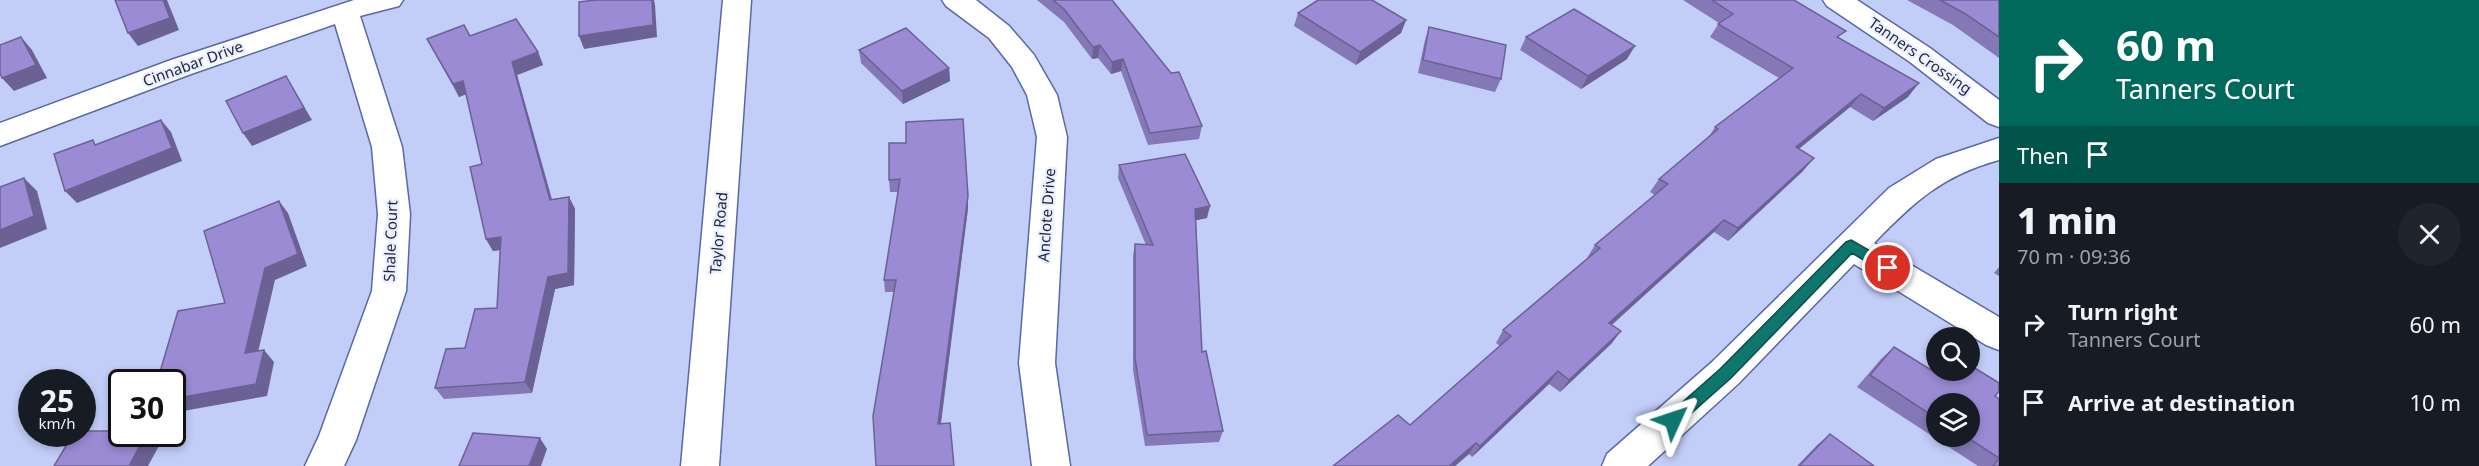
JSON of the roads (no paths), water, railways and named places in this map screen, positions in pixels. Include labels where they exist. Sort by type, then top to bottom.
[{"type":"street","name":"Cinnabar Drive","points":[[0,135],[181,68],[345,11],[389,0]]},
{"type":"street","name":"Taylor Road","points":[[700,466],[737,0]]},
{"type":"street","name":"Anclote Drive","points":[[956,0],[999,32],[1024,62],[1042,95],[1052,136],[1037,363],[1051,466]]},
{"type":"street","name":"Tanners Crossing","points":[[1838,0],[1960,83],[1999,116]]},
{"type":"street","name":"Shale Court","points":[[324,466],[337,440],[389,291],[394,214],[387,147],[345,11]]},
{"type":"street","points":[[1621,466],[1725,373],[1900,196],[1929,175],[1970,156],[1999,149]]},
{"type":"street","points":[[1851,246],[1999,335]]}]
